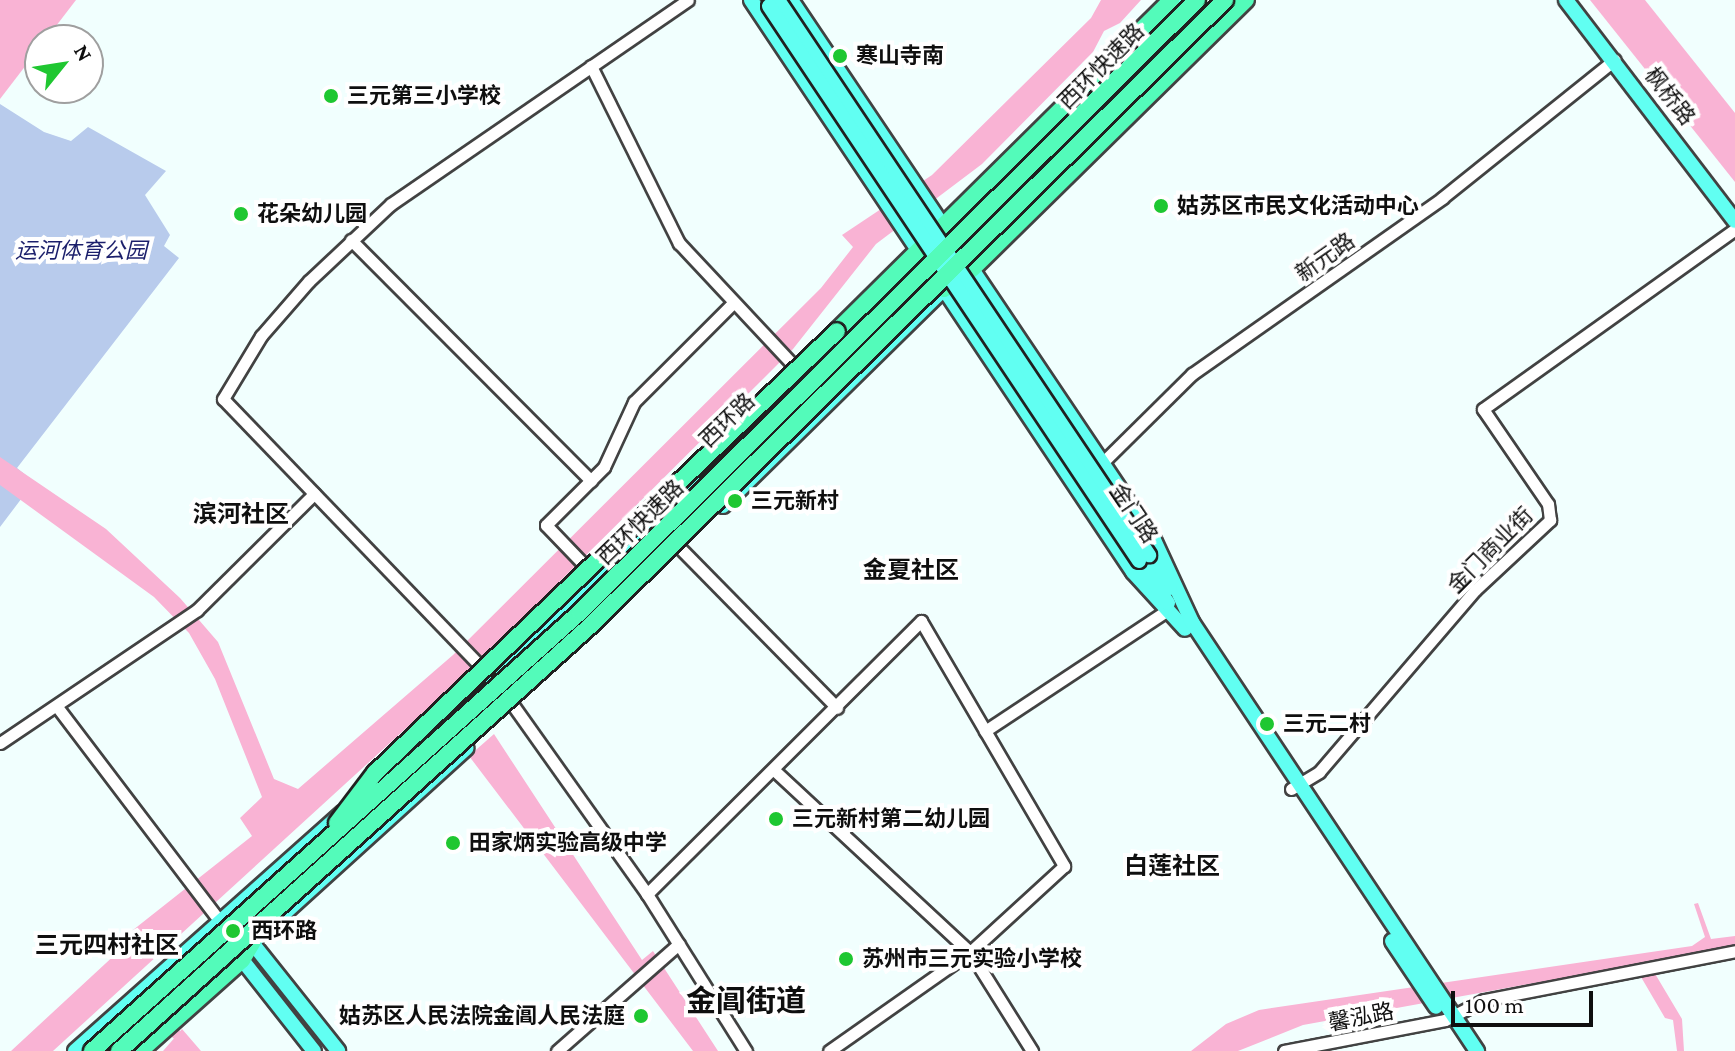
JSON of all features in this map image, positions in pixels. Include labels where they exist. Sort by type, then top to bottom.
[{"type":"highway","points":[[314,854],[375,773],[921,254],[1171,0]]},
{"type":"highway","name":"西环快速路","points":[[92,1051],[580,612],[1197,0]]},
{"type":"highway","name":"西环快速路","points":[[119,1051],[592,624],[1225,0]]},
{"type":"highway","points":[[944,289],[1246,0]]},
{"type":"highway","points":[[140,1051],[240,957],[248,936]]},
{"type":"main road","points":[[751,0],[1133,572],[1166,611],[1189,627]]},
{"type":"main road","points":[[791,0],[1161,552],[1189,627]]},
{"type":"main road","points":[[945,229],[1183,0]]},
{"type":"main road","points":[[970,266],[1236,0]]},
{"type":"main road","name":"枫桥路","points":[[1566,0],[1735,221]]},
{"type":"main road","name":"金门路","points":[[770,2],[1438,1002],[1477,1051]]},
{"type":"main road","name":"西环路","points":[[75,1051],[382,776],[485,671],[596,580],[804,376],[921,254]]},
{"type":"main road","points":[[248,936],[514,704],[620,607],[944,289]]},
{"type":"main road","points":[[248,936],[357,828],[382,776]]},
{"type":"main road","points":[[222,922],[248,936],[338,1051]]},
{"type":"main road","points":[[222,922],[228,942],[314,1051]]},
{"type":"main road","points":[[151,1035],[153,1009],[228,942]]},
{"type":"main road","points":[[132,1051],[240,957]]},
{"type":"main road","name":"金门路","points":[[1449,1018],[1466,1051]]},
{"type":"street","points":[[688,0],[391,204],[351,240],[261,336],[223,399],[514,704],[647,894],[746,1051]]},
{"type":"street","name":"新元路","points":[[1102,463],[1192,374],[1442,198],[1614,60]]},
{"type":"street","points":[[591,66],[679,243],[733,303],[790,358],[828,403]]},
{"type":"street","name":"金门商业街","points":[[1295,786],[1319,772],[1475,590],[1550,520],[1548,504],[1483,409],[1735,229]]},
{"type":"street","points":[[351,240],[591,481]]},
{"type":"street","points":[[620,607],[583,560],[546,525],[604,467],[634,402],[733,303]]},
{"type":"street","points":[[0,743],[58,708],[197,610],[314,494]]},
{"type":"street","points":[[680,548],[837,708]]},
{"type":"street","points":[[985,731],[1166,611]]},
{"type":"street","points":[[647,894],[775,771],[921,621],[1064,866],[970,952],[829,1051]]},
{"type":"street","points":[[58,708],[222,922]]},
{"type":"street","points":[[775,771],[970,952],[1032,1051]]},
{"type":"street","points":[[557,1051],[679,944]]},
{"type":"street","name":"馨泓路","points":[[1284,1051],[1449,1018],[1484,1000],[1735,951]]},
{"type":"green space","name":"运河体育公园","points":[[0,104],[44,132],[71,141],[88,127],[166,171],[145,195],[170,235],[164,246],[179,258],[17,468],[34,482],[0,527]]},
{"type":"shaded area","points":[[0,0],[76,0],[58,24],[24,24],[24,68],[0,99]]},
{"type":"shaded area","points":[[1101,0],[1141,0],[1120,23],[1104,31],[1093,52],[982,164],[876,244],[793,349],[484,657],[53,1051],[11,1051],[119,951],[133,930],[252,836],[240,818],[262,797],[215,679],[189,633],[154,597],[0,485],[0,457],[106,529],[180,598],[218,642],[274,779],[298,789],[453,655],[821,288],[853,247],[842,235],[932,175],[1091,18]]},
{"type":"shaded area","points":[[1590,0],[1645,0],[1735,113],[1735,182]]},
{"type":"shaded area","points":[[494,734],[642,960],[653,951],[718,1051],[693,1051],[469,756]]},
{"type":"shaded area","points":[[1698,903],[1711,939],[1735,936],[1735,946],[1654,972],[1682,1019],[1684,1051],[1677,1051],[1673,1020],[1665,1018],[1634,965],[1303,1025],[1238,1051],[1191,1051],[1226,1024],[1259,1010],[1692,946],[1705,937],[1694,904]]},
{"type":"shaded area","points":[[182,1029],[201,1051],[163,1051],[177,1035]]},
{"type":"waterway","points":[[174,1032],[177,1035]]},
{"type":"place","name":"寒山寺南","points":[[840,56]]},
{"type":"place","name":"三元第三小学校","points":[[331,96]]},
{"type":"place","name":"姑苏区市民文化活动中心","points":[[1161,206]]},
{"type":"place","name":"花朵幼儿园","points":[[241,214]]},
{"type":"place","name":"三元新村","points":[[735,501]]},
{"type":"place","name":"三元二村","points":[[1267,724]]},
{"type":"place","name":"三元新村第二幼儿园","points":[[776,819]]},
{"type":"place","name":"田家炳实验高级中学","points":[[453,843]]},
{"type":"place","name":"西环路","points":[[233,931]]},
{"type":"place","name":"苏州市三元实验小学校","points":[[846,959]]},
{"type":"place","name":"姑苏区人民法院金阊人民法庭","points":[[641,1016]]},
{"type":"district","name":"滨河社区","points":[[241,514]]},
{"type":"district","name":"金夏社区","points":[[911,570]]},
{"type":"district","name":"白莲社区","points":[[1172,866]]},
{"type":"district","name":"三元四村社区","points":[[107,945]]},
{"type":"district","name":"金阊街道","points":[[746,1001]]}]
